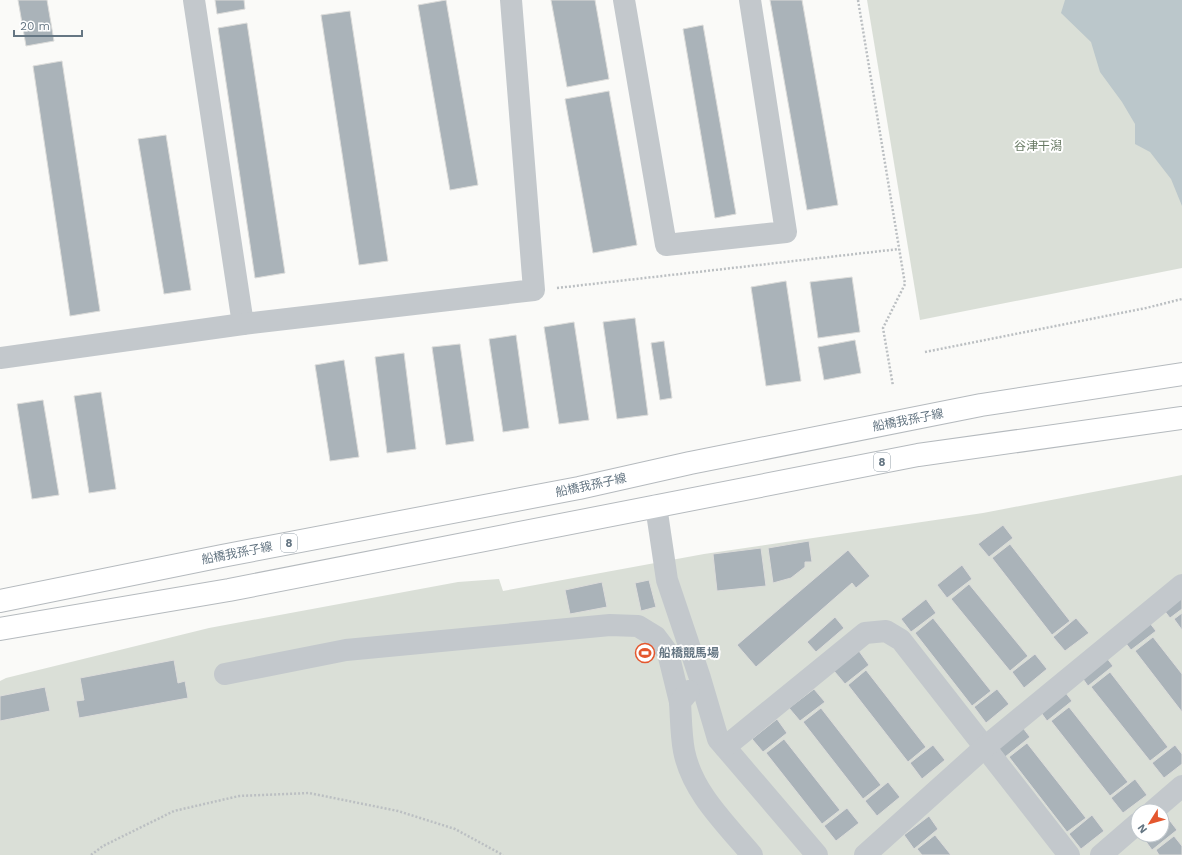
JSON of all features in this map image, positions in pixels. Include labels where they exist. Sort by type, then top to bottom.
[{"type":"main road","name":"船橋我孫子線","points":[[0,601],[222,556],[579,488],[690,463],[981,405],[1182,374]]},
{"type":"main road","name":"8","points":[[0,629],[236,588],[918,455],[1182,418]]},
{"type":"street","points":[[194,0],[243,324]]},
{"type":"street","points":[[0,358],[243,324],[534,290],[511,0]]},
{"type":"street","points":[[624,0],[666,244],[786,232],[750,0]]},
{"type":"street","points":[[656,506],[667,580],[700,678],[718,739],[817,855]]},
{"type":"street","points":[[865,855],[985,747],[1182,585]]},
{"type":"street","points":[[225,674],[346,650],[610,625],[638,626],[656,637],[668,654],[680,702],[684,751],[694,780],[710,806],[752,855]]},
{"type":"street","points":[[725,747],[865,633],[886,631],[901,640],[1069,855]]},
{"type":"street","points":[[680,702],[700,678]]},
{"type":"street","points":[[1162,803],[1182,786]]},
{"type":"street","points":[[1100,855],[1130,830]]},
{"type":"path","points":[[858,0],[905,284],[883,328],[893,386]]},
{"type":"path","points":[[534,290],[899,249]]},
{"type":"path","points":[[924,352],[1146,308],[1182,299]]},
{"type":"path","points":[[90,855],[103,846],[174,811],[239,796],[309,793],[398,811],[455,829],[503,855]]},
{"type":"green space","name":"谷津干潟","points":[[867,0],[1182,0],[1182,268],[920,320]]},
{"type":"green space","name":"船橋競馬場","points":[[1182,475],[1182,855],[0,855],[0,681],[6,678],[209,628],[458,582],[499,579],[503,591],[704,554],[983,513]]},
{"type":"shaded area","points":[[1065,0],[1182,0],[1182,206],[1171,179],[1150,152],[1135,144],[1135,124],[1122,102],[1100,72],[1091,42],[1061,13]]},
{"type":"building","points":[[18,0],[47,0],[54,41],[26,46]]},
{"type":"building","points":[[215,0],[244,0],[245,9],[217,14]]},
{"type":"building","points":[[446,0],[478,185],[450,190],[418,5]]},
{"type":"building","points":[[551,0],[595,0],[609,79],[567,87]]},
{"type":"building","points":[[770,0],[802,0],[838,205],[807,210]]},
{"type":"building","points":[[350,11],[388,261],[359,265],[321,15]]},
{"type":"building","points":[[247,23],[285,273],[255,278],[218,28]]},
{"type":"building","points":[[703,25],[736,214],[715,218],[683,29]]},
{"type":"building","points":[[62,61],[100,311],[70,316],[33,66]]},
{"type":"building","points":[[609,91],[637,245],[593,253],[565,99]]},
{"type":"building","points":[[166,135],[191,290],[164,294],[138,139]]},
{"type":"building","points":[[852,277],[860,332],[818,338],[810,282]]},
{"type":"building","points":[[786,281],[801,381],[766,386],[751,287]]},
{"type":"building","points":[[635,318],[648,415],[617,419],[603,322]]},
{"type":"building","points":[[574,322],[589,420],[559,424],[544,327]]},
{"type":"building","points":[[516,335],[529,428],[503,432],[489,339]]},
{"type":"building","points":[[855,340],[861,373],[824,380],[818,347]]},
{"type":"building","points":[[664,341],[672,398],[660,400],[651,343]]},
{"type":"building","points":[[460,344],[474,441],[446,445],[432,347]]},
{"type":"building","points":[[404,353],[416,449],[387,453],[375,357]]},
{"type":"building","points":[[344,360],[359,457],[330,461],[315,365]]},
{"type":"building","points":[[101,392],[116,489],[89,493],[74,396]]},
{"type":"building","points":[[43,400],[59,495],[32,499],[17,404]]},
{"type":"building","points":[[1003,525],[1013,538],[989,557],[978,544]]},
{"type":"building","points":[[809,541],[812,562],[805,562],[805,567],[791,578],[773,583],[768,548]]},
{"type":"building","points":[[1010,544],[1070,621],[1052,635],[992,558]]},
{"type":"building","points":[[761,548],[766,586],[717,591],[713,554]]},
{"type":"building","points":[[848,550],[870,576],[856,588],[852,583],[756,667],[737,645]]},
{"type":"building","points":[[962,565],[972,579],[947,598],[937,585]]},
{"type":"building","points":[[649,580],[656,607],[641,611],[635,583]]},
{"type":"building","points":[[602,582],[607,607],[570,614],[565,590]]},
{"type":"building","points":[[969,584],[1028,656],[1010,671],[951,599]]},
{"type":"building","points":[[1182,588],[1182,609],[1170,618],[1160,605]]},
{"type":"building","points":[[926,599],[936,613],[911,632],[901,619]]},
{"type":"building","points":[[1182,613],[1182,630],[1174,619]]},
{"type":"building","points":[[835,617],[844,628],[816,652],[807,642]]},
{"type":"building","points":[[933,618],[991,691],[972,706],[915,633]]},
{"type":"building","points":[[1076,618],[1089,633],[1065,651],[1053,637]]},
{"type":"building","points":[[1146,618],[1156,631],[1131,650],[1121,637]]},
{"type":"building","points":[[1153,637],[1182,674],[1182,712],[1135,651]]},
{"type":"building","points":[[859,651],[869,665],[845,684],[834,671]]},
{"type":"building","points":[[1103,653],[1113,666],[1088,686],[1078,672]]},
{"type":"building","points":[[1035,654],[1047,669],[1024,688],[1012,672]]},
{"type":"building","points":[[174,660],[178,683],[185,681],[188,698],[79,718],[76,701],[84,700],[80,678]]},
{"type":"building","points":[[866,670],[926,747],[908,762],[848,685]]},
{"type":"building","points":[[1110,672],[1168,747],[1150,761],[1091,687]]},
{"type":"building","points":[[45,687],[50,711],[0,721],[0,696]]},
{"type":"building","points":[[1062,688],[1072,701],[1047,721],[1037,707]]},
{"type":"building","points":[[814,689],[825,702],[800,721],[789,708]]},
{"type":"building","points":[[997,689],[1009,704],[986,723],[974,707]]},
{"type":"building","points":[[1069,707],[1128,782],[1110,796],[1051,721]]},
{"type":"building","points":[[821,708],[881,785],[863,799],[803,722]]},
{"type":"building","points":[[777,719],[787,733],[763,752],[752,739]]},
{"type":"building","points":[[1020,724],[1030,737],[1005,757],[995,743]]},
{"type":"building","points":[[784,739],[840,810],[822,824],[766,753]]},
{"type":"building","points":[[1027,743],[1086,818],[1067,832],[1009,757]]},
{"type":"building","points":[[933,745],[945,760],[922,779],[910,763]]},
{"type":"building","points":[[1175,745],[1182,754],[1182,764],[1164,778],[1152,763]]},
{"type":"building","points":[[1135,779],[1147,795],[1136,803],[1130,803],[1130,808],[1123,813],[1111,798]]},
{"type":"building","points":[[888,782],[900,797],[877,816],[865,801]]},
{"type":"building","points":[[847,808],[859,823],[836,841],[824,826]]},
{"type":"building","points":[[1092,815],[1104,831],[1081,849],[1069,834]]},
{"type":"building","points":[[929,816],[938,829],[914,849],[904,835]]},
{"type":"building","points":[[1170,821],[1177,830],[1170,836]]},
{"type":"building","points":[[935,835],[951,855],[922,855],[917,849]]},
{"type":"building","points":[[1174,836],[1182,846],[1182,855],[1159,855],[1156,850],[1165,843],[1170,843],[1170,839]]},
{"type":"building","points":[[1147,843],[1161,843],[1152,850]]},
{"type":"place","name":"船橋競馬場","points":[[645,653]]}]
